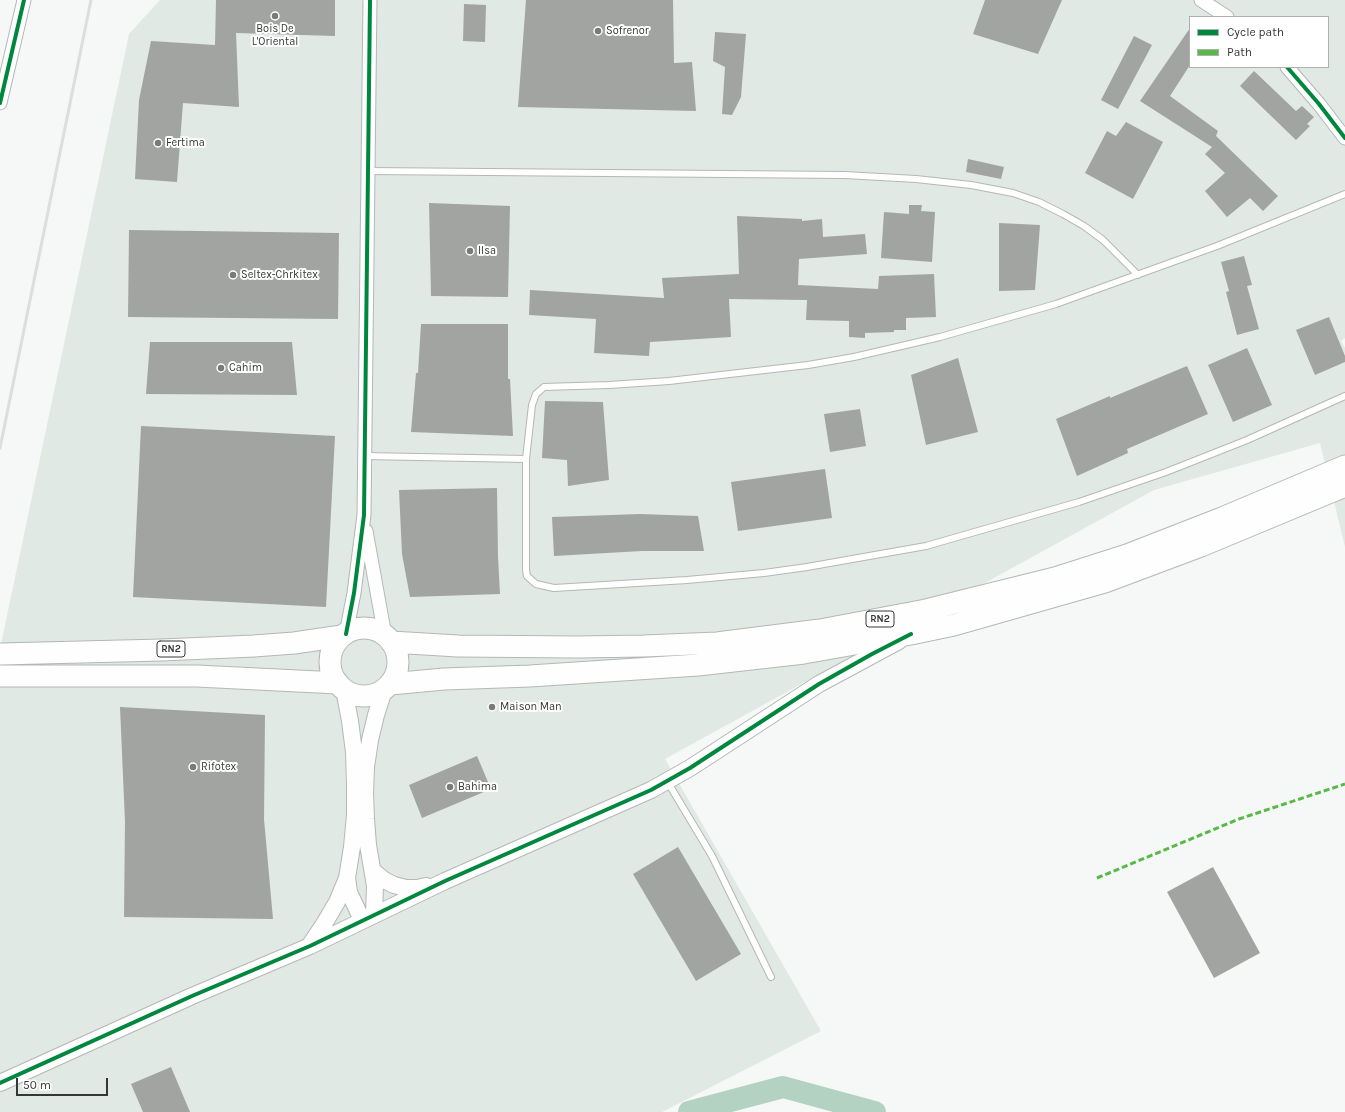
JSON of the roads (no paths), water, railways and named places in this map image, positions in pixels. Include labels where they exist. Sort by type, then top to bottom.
[{"type":"highway","name":"RN2","points":[[0,654],[254,646],[294,643],[344,635],[359,628],[368,628],[377,631],[388,638],[458,646],[578,647],[717,643],[820,630],[926,610],[1011,590],[1127,555],[1229,515],[1345,466]]},
{"type":"highway","name":"RN2","points":[[0,676],[197,676],[341,686],[353,694],[364,696],[374,694],[387,687],[444,679],[530,676],[705,664],[804,653],[911,634],[962,623],[1105,582],[1201,546],[1345,486]]},
{"type":"highway","points":[[341,686],[334,677],[330,659],[336,643],[344,635]]},
{"type":"highway","points":[[387,687],[395,677],[398,668],[397,654],[388,638]]},
{"type":"street","points":[[0,103],[24,0]]},
{"type":"street","points":[[344,635],[354,593],[364,515],[370,0]]},
{"type":"street","points":[[1201,0],[1225,16]]},
{"type":"street","points":[[1288,68],[1319,104],[1345,138]]},
{"type":"street","points":[[364,515],[374,581],[388,638]]},
{"type":"street","points":[[0,1083],[192,996],[310,946],[445,881],[651,790],[690,768],[819,684],[911,634]]},
{"type":"street","points":[[310,946],[337,902],[347,878],[352,847],[355,816],[354,752],[350,720],[341,686]]},
{"type":"street","points":[[368,917],[375,886],[368,839],[365,793],[366,766],[376,715],[387,687]]},
{"type":"street","points":[[373,871],[384,880],[394,885],[406,888],[418,888],[445,881]]},
{"type":"street","points":[[347,878],[350,896],[368,917]]},
{"type":"lane","points":[[368,171],[844,175],[916,179],[971,185],[1013,193],[1038,202],[1063,214],[1084,226],[1103,240],[1138,275]]},
{"type":"lane","points":[[1345,194],[1217,246],[1056,304],[940,337],[854,357],[808,364],[669,380],[609,385],[544,387],[536,394],[532,405],[526,459],[527,576],[536,584],[554,588],[687,580],[764,573],[866,558],[926,546],[1080,502],[1166,472],[1247,440],[1345,396]]},
{"type":"lane","points":[[364,456],[526,459]]},
{"type":"lane","points":[[667,781],[712,856],[771,977]]},
{"type":"waterway","points":[[689,1112],[783,1087],[875,1112]]},
{"type":"railway","points":[[0,448],[91,0]]},
{"type":"place","name":"Bois De L'Oriental","points":[[275,16]]},
{"type":"place","name":"Sofrenor","points":[[598,31]]},
{"type":"place","name":"Fertima","points":[[158,143]]},
{"type":"place","name":"Ilsa","points":[[470,251]]},
{"type":"place","name":"Seltex-Chrkitex","points":[[233,275]]},
{"type":"place","name":"Cahim","points":[[221,368]]},
{"type":"place","name":"Maison Man","points":[[492,707]]},
{"type":"place","name":"Rifotex","points":[[193,767]]},
{"type":"place","name":"Bahima","points":[[450,787]]}]
